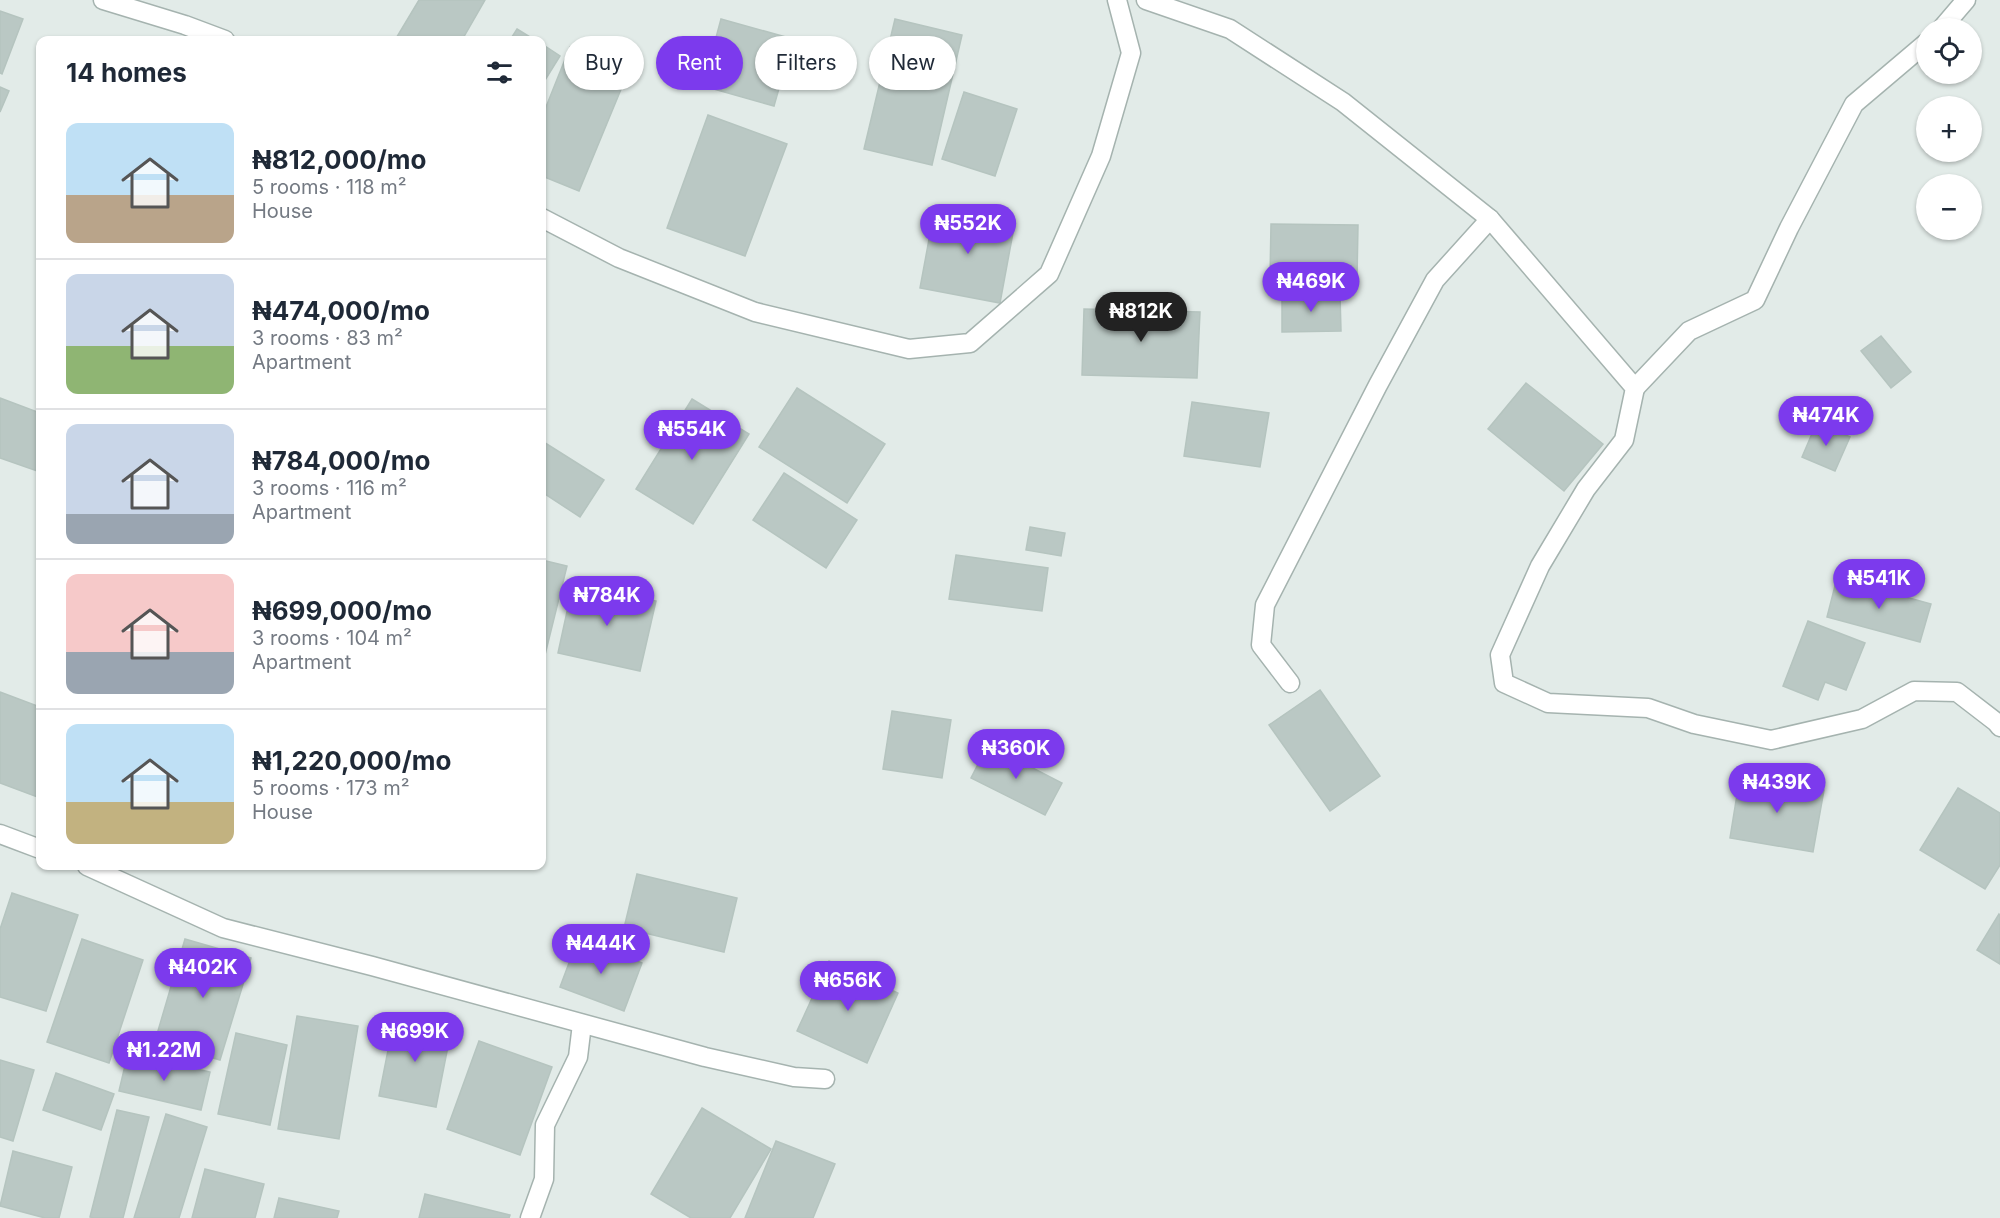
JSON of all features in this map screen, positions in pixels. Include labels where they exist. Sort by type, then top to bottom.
[{"type":"street","points":[[103,0],[214,36]]},
{"type":"street","points":[[546,220],[619,258],[755,312],[909,349],[970,343],[1049,274],[1101,156],[1131,53],[1117,0]]},
{"type":"street","points":[[1146,0],[1230,29],[1343,102],[1490,219],[1635,388]]},
{"type":"street","points":[[1951,18],[1966,0]]},
{"type":"street","points":[[1916,51],[1854,104],[1789,228],[1755,300],[1689,331],[1635,388],[1624,440],[1586,489],[1540,566],[1500,655],[1504,683],[1548,703],[1648,708],[1694,724],[1771,740],[1862,719],[1914,691],[1957,692],[2000,727]]},
{"type":"street","points":[[1290,683],[1261,645],[1265,605],[1378,385],[1435,280],[1490,219]]},
{"type":"street","points":[[0,834],[36,848]]},
{"type":"street","points":[[96,870],[223,928],[372,966],[705,1057],[794,1077],[825,1079]]},
{"type":"street","points":[[530,1218],[544,1179],[545,1125],[578,1057],[582,1024]]},
{"type":"building","points":[[419,0],[485,0],[464,36],[397,36]]},
{"type":"building","points":[[0,11],[23,19],[2,74],[0,73]]},
{"type":"building","points":[[721,19],[782,36],[755,36],[755,90],[779,90],[774,106],[717,90],[743,90],[743,36],[716,36]]},
{"type":"building","points":[[895,19],[962,35],[956,61],[956,36],[891,36]]},
{"type":"building","points":[[517,29],[528,36],[513,36]]},
{"type":"building","points":[[546,47],[560,56],[546,79]]},
{"type":"building","points":[[564,62],[564,90],[621,90],[579,191],[546,178],[546,107]]},
{"type":"building","points":[[0,87],[9,91],[0,112]]},
{"type":"building","points":[[878,90],[949,90],[932,165],[864,149]]},
{"type":"building","points":[[964,92],[1017,109],[995,176],[942,159]]},
{"type":"building","points":[[708,115],[787,144],[745,256],[667,228]]},
{"type":"building","points":[[935,207],[1015,222],[1000,303],[920,288]]},
{"type":"building","points":[[1271,224],[1358,225],[1357,279],[1270,277]]},
{"type":"building","points":[[1340,294],[1341,331],[1282,332],[1282,296]]},
{"type":"building","points":[[1084,309],[1200,312],[1197,378],[1082,375]]},
{"type":"building","points":[[1881,336],[1911,372],[1891,388],[1861,351]]},
{"type":"building","points":[[1526,383],[1603,444],[1564,491],[1488,429]]},
{"type":"building","points":[[797,388],[885,444],[847,503],[759,447]]},
{"type":"building","points":[[0,398],[36,412],[36,471],[0,458]]},
{"type":"building","points":[[692,399],[749,434],[693,524],[636,489]]},
{"type":"building","points":[[1192,402],[1269,413],[1260,467],[1184,456]]},
{"type":"building","points":[[1817,422],[1850,437],[1835,471],[1802,457]]},
{"type":"building","points":[[546,444],[604,480],[580,517],[546,495]]},
{"type":"building","points":[[784,473],[857,520],[826,568],[753,520]]},
{"type":"building","points":[[1030,527],[1065,533],[1061,556],[1026,550]]},
{"type":"building","points":[[956,555],[1048,568],[1042,611],[949,599]]},
{"type":"building","points":[[546,561],[567,566],[546,651]]},
{"type":"building","points":[[1837,578],[1931,604],[1920,642],[1827,617]]},
{"type":"building","points":[[573,584],[656,601],[640,671],[558,653]]},
{"type":"building","points":[[1808,621],[1865,643],[1846,690],[1825,682],[1818,700],[1783,686]]},
{"type":"building","points":[[1320,690],[1380,776],[1330,811],[1269,725]]},
{"type":"building","points":[[0,692],[36,706],[36,796],[0,783]]},
{"type":"building","points":[[892,711],[951,720],[942,778],[883,769]]},
{"type":"building","points":[[988,745],[1062,783],[1045,815],[971,778]]},
{"type":"building","points":[[1740,776],[1824,790],[1813,852],[1730,838]]},
{"type":"building","points":[[1958,788],[2000,813],[2000,865],[1985,889],[1920,850]]},
{"type":"building","points":[[637,874],[737,898],[724,952],[624,928]]},
{"type":"building","points":[[12,893],[78,915],[46,1011],[0,997],[0,929]]},
{"type":"building","points":[[2000,915],[2000,964],[1977,950]]},
{"type":"building","points":[[82,939],[143,960],[109,1063],[47,1042]]},
{"type":"building","points":[[185,939],[251,958],[220,1060],[155,1041]]},
{"type":"building","points":[[578,939],[642,963],[624,1011],[560,987]]},
{"type":"building","points":[[829,961],[898,993],[867,1063],[797,1031]]},
{"type":"building","points":[[297,1016],[358,1026],[339,1139],[278,1129]]},
{"type":"building","points":[[394,1020],[451,1031],[436,1107],[379,1096]]},
{"type":"building","points":[[236,1033],[287,1045],[270,1125],[218,1114]]},
{"type":"building","points":[[479,1041],[552,1067],[520,1155],[447,1129]]},
{"type":"building","points":[[128,1053],[210,1072],[201,1110],[119,1091]]},
{"type":"building","points":[[0,1060],[34,1070],[13,1141],[0,1137]]},
{"type":"building","points":[[56,1073],[114,1094],[101,1130],[43,1110]]},
{"type":"building","points":[[702,1108],[771,1149],[730,1218],[691,1218],[651,1194]]},
{"type":"building","points":[[117,1110],[149,1117],[123,1218],[94,1218],[90,1217]]},
{"type":"building","points":[[166,1114],[207,1127],[179,1218],[134,1218]]},
{"type":"building","points":[[776,1141],[835,1164],[813,1218],[745,1218]]},
{"type":"building","points":[[13,1151],[72,1167],[59,1218],[45,1218],[0,1206]]},
{"type":"building","points":[[205,1169],[264,1184],[255,1218],[192,1218]]},
{"type":"building","points":[[425,1194],[510,1215],[509,1218],[419,1218]]},
{"type":"building","points":[[279,1198],[339,1211],[337,1218],[274,1218]]}]
